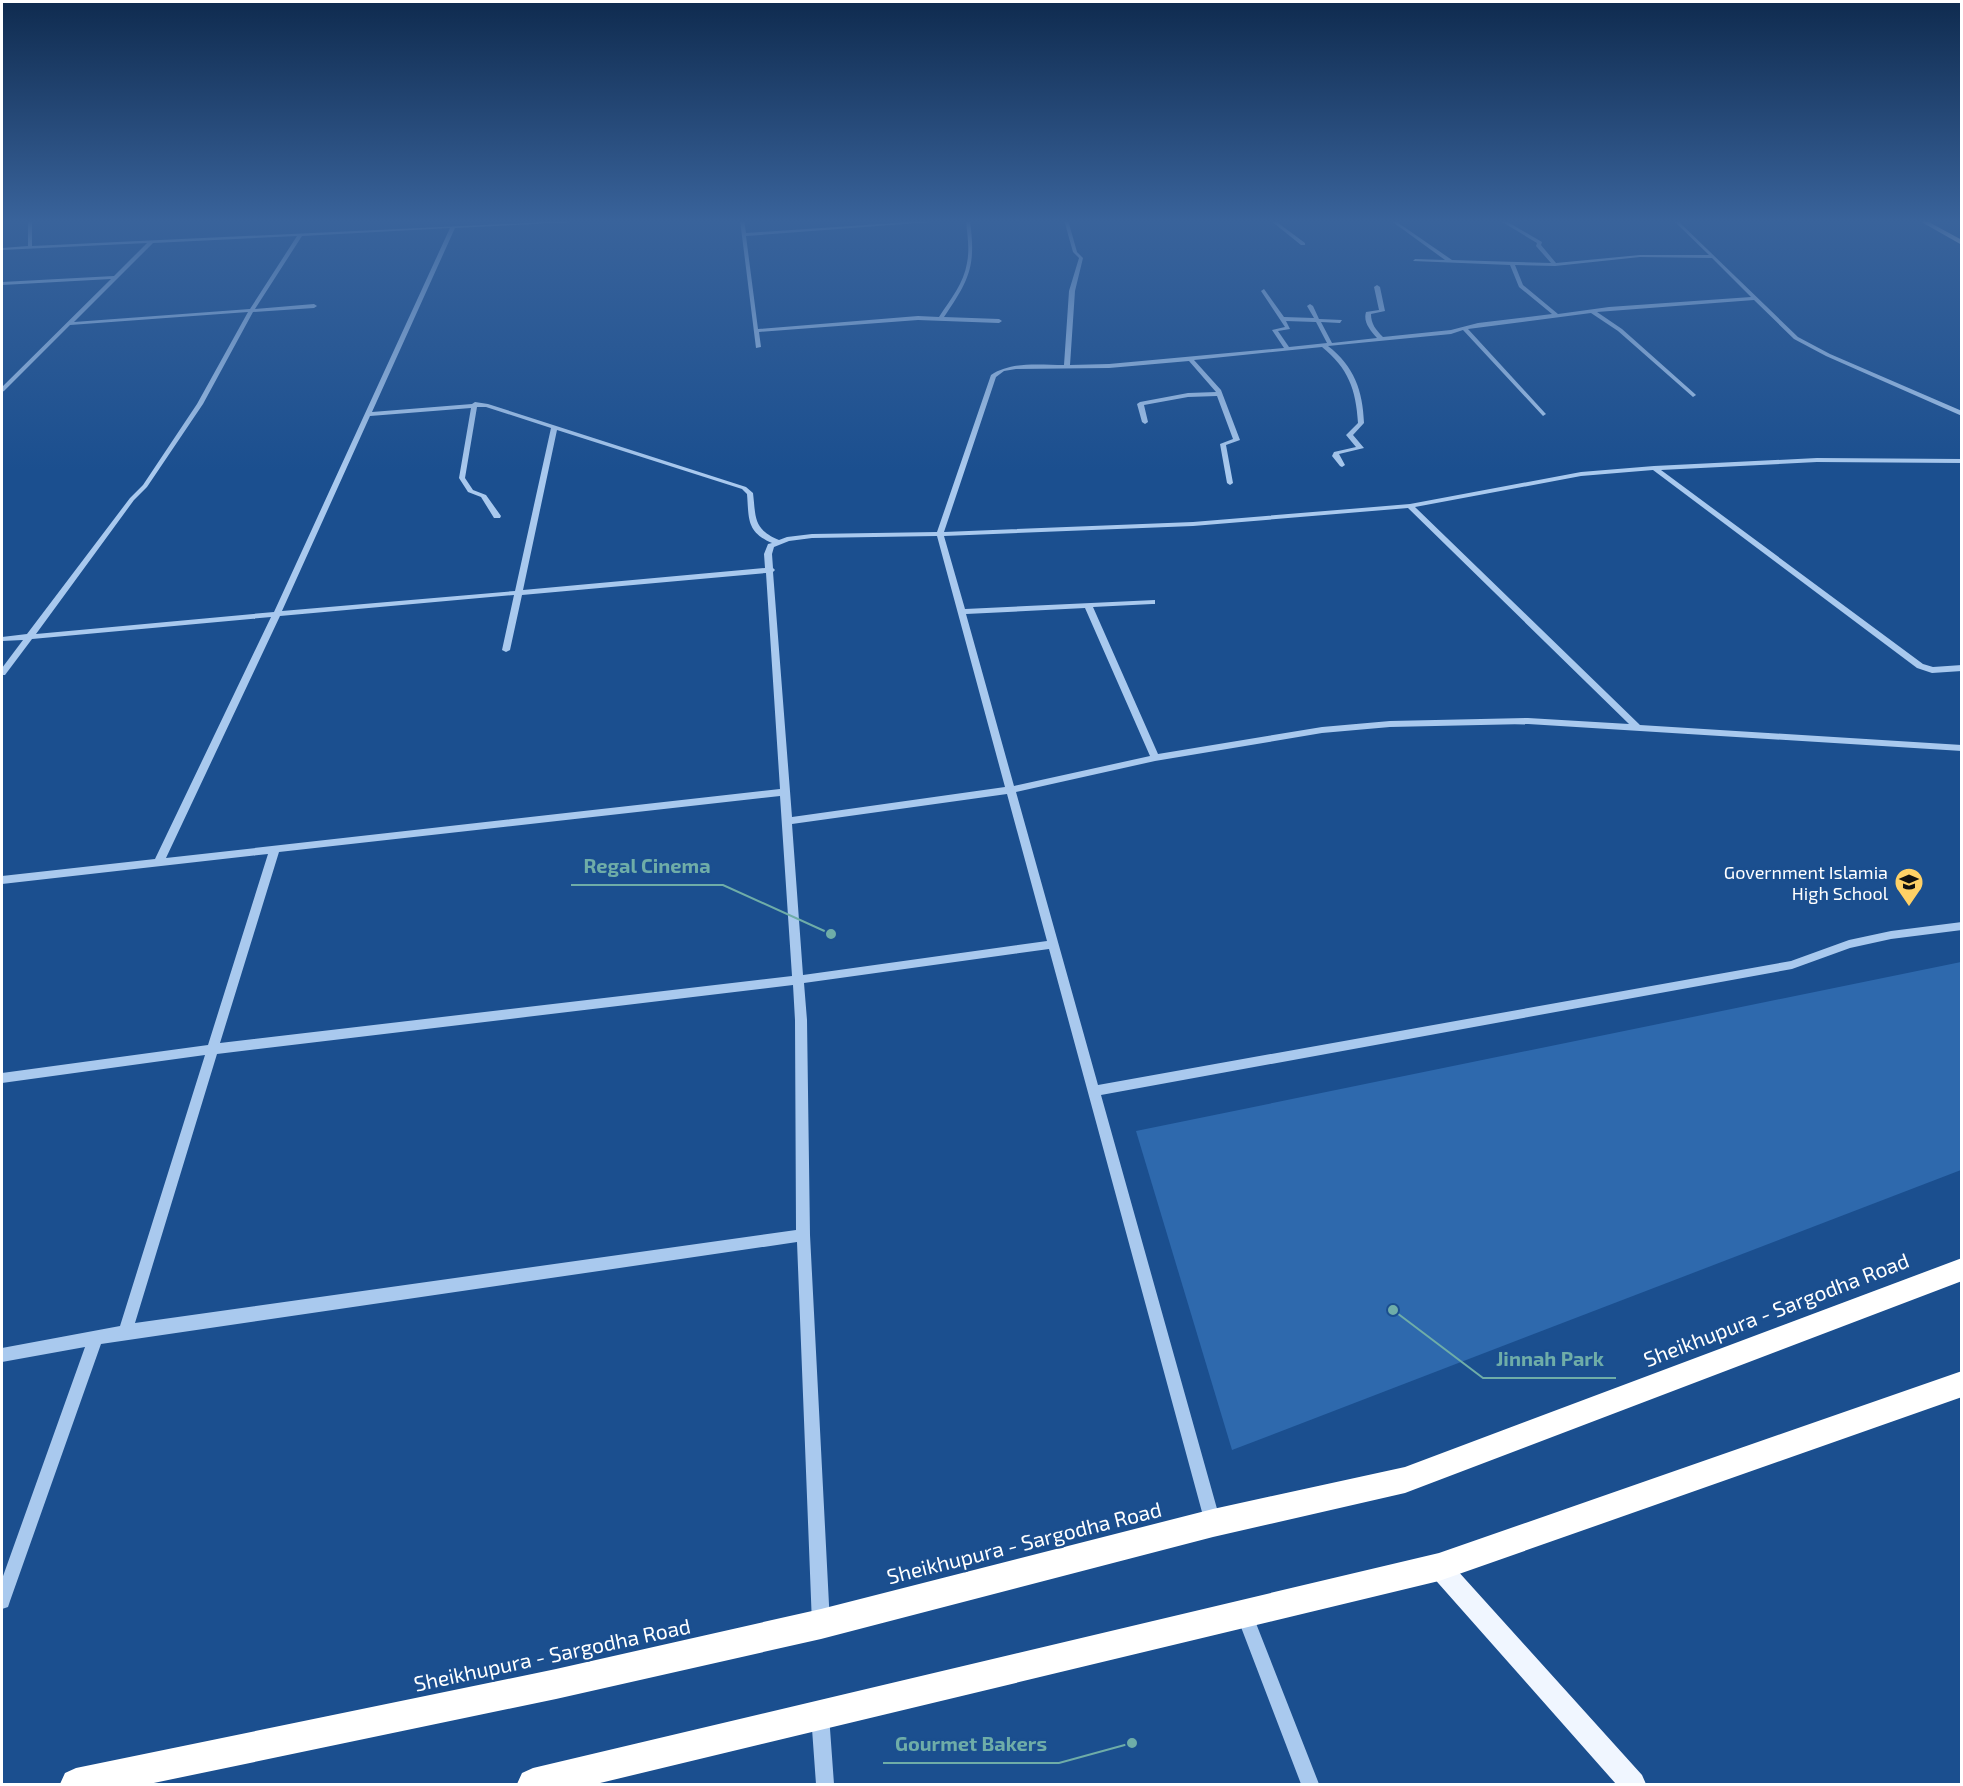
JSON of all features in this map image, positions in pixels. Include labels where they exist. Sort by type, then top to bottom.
[{"type":"highway","name":"Sheikhupura - Sargodha Road","points":[[76,1785],[556,1684],[821,1624],[1213,1523],[1405,1480],[1962,1269]]},
{"type":"highway","points":[[533,1785],[1439,1567],[1962,1384]]},
{"type":"main road","points":[[1439,1567],[1633,1785]]},
{"type":"street","points":[[2,390],[89,303]]},
{"type":"street","points":[[2,673],[149,479],[200,404],[257,303]]},
{"type":"street","points":[[159,861],[277,614],[418,303]]},
{"type":"street","points":[[752,303],[758,347]]},
{"type":"street","points":[[941,318],[951,303]]},
{"type":"street","points":[[1067,367],[1071,303]]},
{"type":"street","points":[[1272,303],[1288,328],[1275,330],[1287,348]]},
{"type":"street","points":[[1380,303],[1382,311],[1368,313],[1367,316],[1370,326],[1382,339]]},
{"type":"street","points":[[1542,303],[1556,315]]},
{"type":"street","points":[[1213,1523],[939,534],[993,376],[1002,370],[1016,368],[1190,359],[1451,332],[1464,328],[1556,315],[1688,303]]},
{"type":"street","points":[[1760,303],[1796,338],[1828,355],[1962,414]]},
{"type":"street","points":[[68,324],[314,306]]},
{"type":"street","points":[[1310,306],[1330,344]]},
{"type":"street","points":[[1592,311],[1620,330],[1693,395]]},
{"type":"street","points":[[756,331],[941,318],[999,321]]},
{"type":"street","points":[[1283,320],[1340,321]]},
{"type":"street","points":[[1464,328],[1543,414]]},
{"type":"street","points":[[1322,344],[1339,358],[1348,370],[1361,414],[1361,423],[1349,435],[1361,448],[1336,453],[1335,456],[1342,465]]},
{"type":"street","points":[[1190,359],[1219,394],[1237,440],[1223,444],[1230,483]]},
{"type":"street","points":[[1145,422],[1140,404],[1142,403],[1188,395],[1219,394]]},
{"type":"street","points":[[367,414],[475,404],[486,405],[744,488],[750,493],[755,530],[760,536],[777,542]]},
{"type":"street","points":[[475,404],[462,478],[470,490],[483,496],[497,516]]},
{"type":"street","points":[[506,650],[554,427]]},
{"type":"street","points":[[821,1624],[803,1234],[801,1020],[783,792],[771,570],[768,554],[771,546],[777,542],[812,536],[939,534],[1193,524],[1410,506],[1581,474],[1654,468],[1817,460],[1962,461]]},
{"type":"street","points":[[1654,468],[1920,666],[1932,670],[1962,668]]},
{"type":"street","points":[[1410,506],[1638,728]]},
{"type":"street","points":[[2,639],[771,570]]},
{"type":"street","points":[[961,612],[1152,602]]},
{"type":"street","points":[[1088,605],[1155,758]]},
{"type":"street","points":[[786,821],[1009,790],[1155,758],[1322,730],[1390,724],[1528,722],[1962,748]]},
{"type":"street","points":[[2,880],[783,792]]},
{"type":"street","points":[[125,1332],[275,848]]},
{"type":"street","points":[[1093,1091],[1792,964],[1849,944],[1891,935],[1962,926]]},
{"type":"street","points":[[2,1078],[214,1048],[797,980],[1052,944]]},
{"type":"street","points":[[2,1355],[125,1332],[803,1234]]},
{"type":"street","points":[[2,1600],[96,1337]]},
{"type":"street","points":[[1244,1613],[1310,1785]]},
{"type":"street","points":[[820,1715],[825,1785]]},
{"type":"shaded area","points":[[1961,962],[1961,1170],[1232,1450],[1136,1131]]},
{"type":"place","name":"Government Islamia High School","points":[[1909,908]]},
{"type":"place","name":"Regal Cinema","points":[[831,934]]},
{"type":"place","name":"Jinnah Park","points":[[1393,1310]]},
{"type":"place","name":"Gourmet Bakers","points":[[1132,1743]]}]
